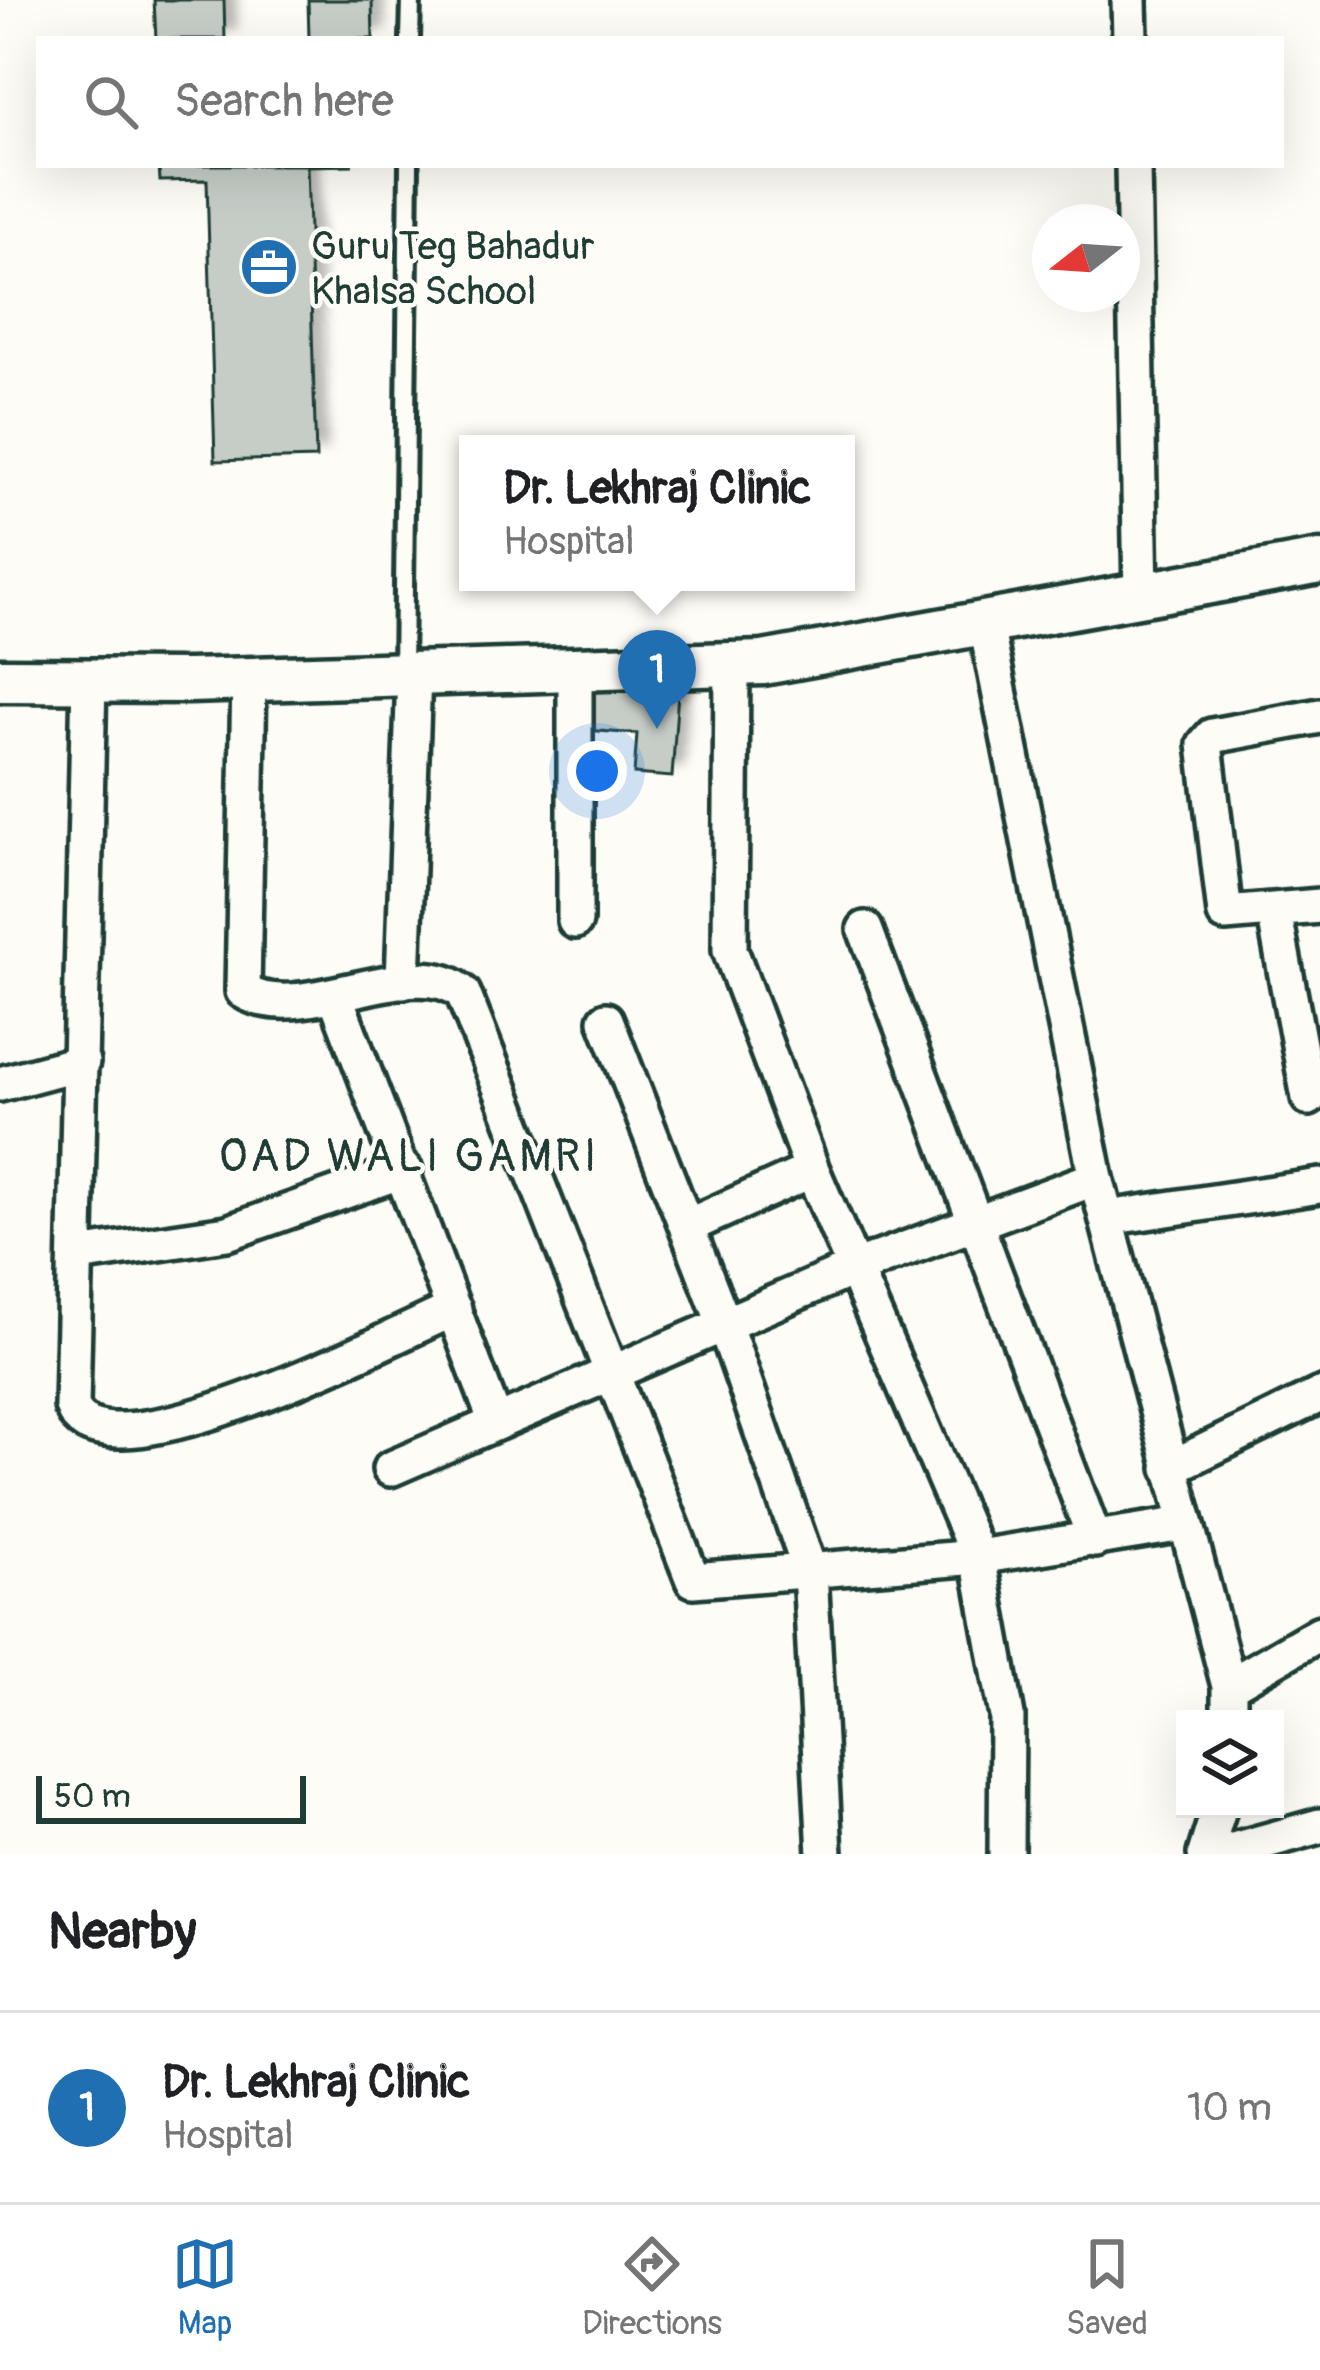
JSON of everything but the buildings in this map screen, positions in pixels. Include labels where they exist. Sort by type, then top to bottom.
[{"type":"street","points":[[1130,0],[1130,36]]},
{"type":"street","points":[[1133,168],[1142,596]]},
{"type":"street","points":[[0,680],[249,679],[732,664],[986,626],[1320,562]]},
{"type":"street","points":[[986,626],[1096,1178],[1229,1702],[1320,1633]]},
{"type":"street","points":[[732,664],[730,950],[812,1170],[978,1557],[1006,1716],[1006,1854]]},
{"type":"street","points":[[575,669],[575,921]]},
{"type":"street","points":[[403,981],[409,674]]},
{"type":"street","points":[[249,679],[241,984],[261,998],[335,995],[403,981],[446,980],[464,993],[690,1576],[702,1581],[978,1557],[1184,1524]]},
{"type":"street","points":[[89,680],[72,1406],[88,1428],[143,1430],[200,1420],[454,1309]]},
{"type":"street","points":[[1320,716],[1212,736],[1205,744],[1224,912],[1320,906]]},
{"type":"street","points":[[1274,911],[1309,1098]]},
{"type":"street","points":[[865,929],[1095,1540]]},
{"type":"street","points":[[335,995],[405,1170],[495,1420]]},
{"type":"street","points":[[607,1020],[724,1323],[810,1571],[824,1854]]},
{"type":"street","points":[[0,1084],[82,1062]]},
{"type":"street","points":[[78,1255],[227,1233],[405,1170]]},
{"type":"street","points":[[688,1226],[812,1170]]},
{"type":"street","points":[[390,1469],[856,1267],[980,1225],[1096,1178]]},
{"type":"street","points":[[1107,1218],[1320,1186]]},
{"type":"street","points":[[1170,1468],[1320,1395]]},
{"type":"street","points":[[1205,1854],[1216,1818]]},
{"type":"street","points":[[1219,1854],[1320,1826]]},
{"type":"lane","points":[[410,36],[411,0]]},
{"type":"lane","points":[[409,168],[409,674]]},
{"type":"place","name":"Guru Teg Bahadur Khalsa School","points":[[269,267]]},
{"type":"place","name":"Dr. Lekhraj Clinic","points":[[657,729]]},
{"type":"district","name":"OAD WALI GAMRI","points":[[409,1155]]}]
